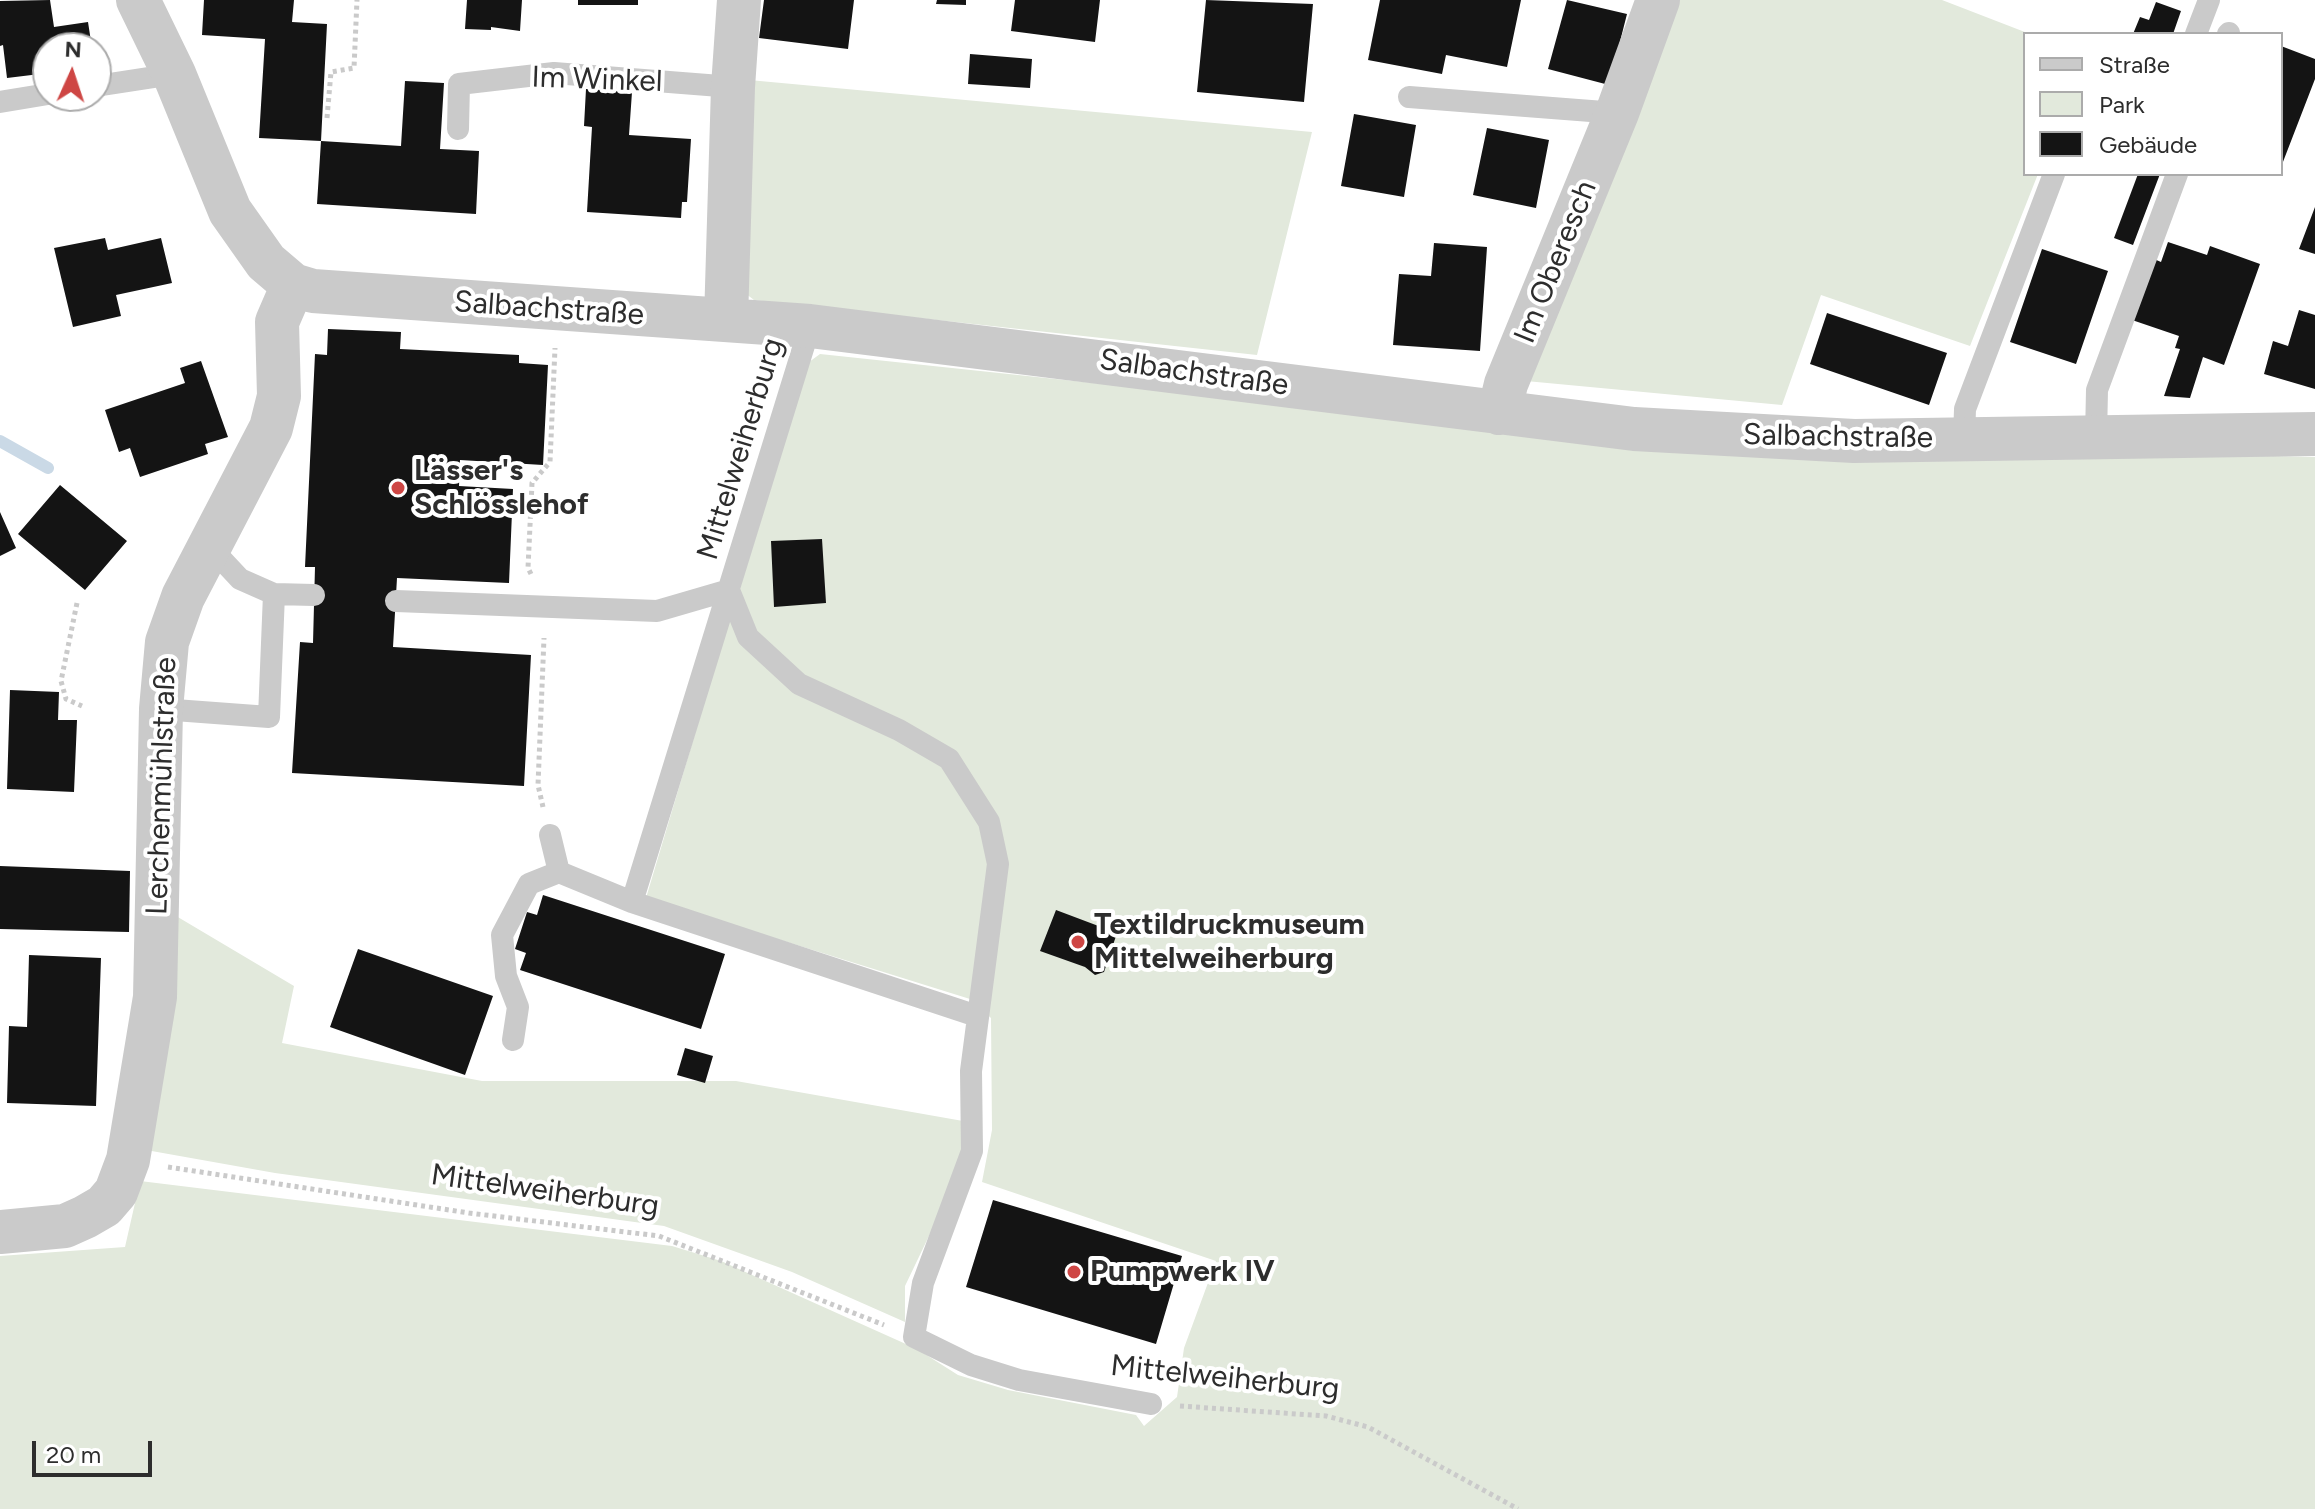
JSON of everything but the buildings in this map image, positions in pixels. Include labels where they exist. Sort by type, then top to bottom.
[{"type":"street","points":[[138,0],[174,74],[230,211],[266,262],[293,285]]},
{"type":"street","points":[[726,320],[733,87],[739,0]]},
{"type":"street","name":"Im Oberesch","points":[[1499,413],[1506,384],[1617,113],[1658,0]]},
{"type":"street","name":"Salbachstraße","points":[[293,285],[313,291],[498,306],[810,326],[1634,429],[1854,441],[2315,434]]},
{"type":"street","name":"Lerchenmühlstraße","points":[[0,1232],[65,1226],[85,1217],[104,1206],[148,1163],[161,709],[167,642],[183,597],[271,428],[279,396],[277,322],[293,285]]},
{"type":"lane","points":[[2197,32],[2209,0]]},
{"type":"lane","name":"Im Winkel","points":[[458,129],[459,84],[554,73],[733,87]]},
{"type":"lane","points":[[112,84],[174,74]]},
{"type":"lane","points":[[0,102],[32,97]]},
{"type":"lane","points":[[1409,97],[1617,113]]},
{"type":"lane","points":[[1964,439],[1965,409],[2053,176]]},
{"type":"lane","points":[[2096,437],[2097,390],[2176,176]]},
{"type":"lane","name":"Mittelweiherburg","points":[[632,902],[810,326]]},
{"type":"lane","points":[[210,547],[240,579],[274,594],[314,595]]},
{"type":"lane","points":[[396,601],[657,611],[729,590]]},
{"type":"lane","name":"Mittelweiherburg","points":[[729,590],[748,637],[799,684],[899,730],[949,759],[989,822],[998,864],[971,1071],[972,1151],[923,1283],[914,1337],[971,1365],[1019,1380],[1151,1404]]},
{"type":"lane","points":[[161,709],[269,717],[274,594]]},
{"type":"lane","points":[[550,835],[559,872]]},
{"type":"lane","points":[[513,1040],[518,1007],[506,976],[502,935],[529,884],[559,872],[632,902],[977,1016]]},
{"type":"path","points":[[327,118],[331,72],[354,68],[357,0]]},
{"type":"path","points":[[550,835],[538,785],[545,607],[528,568],[532,483],[550,462],[555,335]]},
{"type":"path","points":[[77,603],[61,681],[66,699],[82,706]]},
{"type":"path","name":"Mittelweiherburg","points":[[148,1163],[469,1213],[659,1236],[914,1337]]},
{"type":"path","name":"Mittelweiherburg","points":[[1151,1404],[1326,1416],[1368,1427],[1518,1509]]},
{"type":"green space","points":[[1669,0],[1942,0],[2025,32],[2023,176],[2037,176],[1970,346],[1821,295],[1782,405],[1526,381]]},
{"type":"green space","points":[[749,80],[1312,132],[1257,355],[754,300],[741,290]]},
{"type":"green space","points":[[820,354],[1640,441],[2315,457],[2315,1509],[0,1509],[0,1256],[125,1247],[140,1181],[672,1246],[721,1261],[917,1349],[958,1375],[1008,1390],[1136,1415],[1144,1426],[1177,1397],[1184,1348],[1216,1261],[982,1182],[992,1130],[991,1018],[970,999],[646,898],[805,365]]},
{"type":"green space","points":[[166,910],[294,986],[282,1043],[482,1081],[736,1081],[963,1121],[962,1153],[950,1192],[905,1286],[905,1322],[792,1272],[664,1226],[275,1173],[146,1150]]},
{"type":"waterway","points":[[0,441],[48,468]]},
{"type":"place","name":"Lässer's Schlösslehof","points":[[398,488]]},
{"type":"place","name":"Textildruckmuseum Mittelweiherburg","points":[[1078,942]]},
{"type":"place","name":"Pumpwerk IV","points":[[1074,1272]]}]
